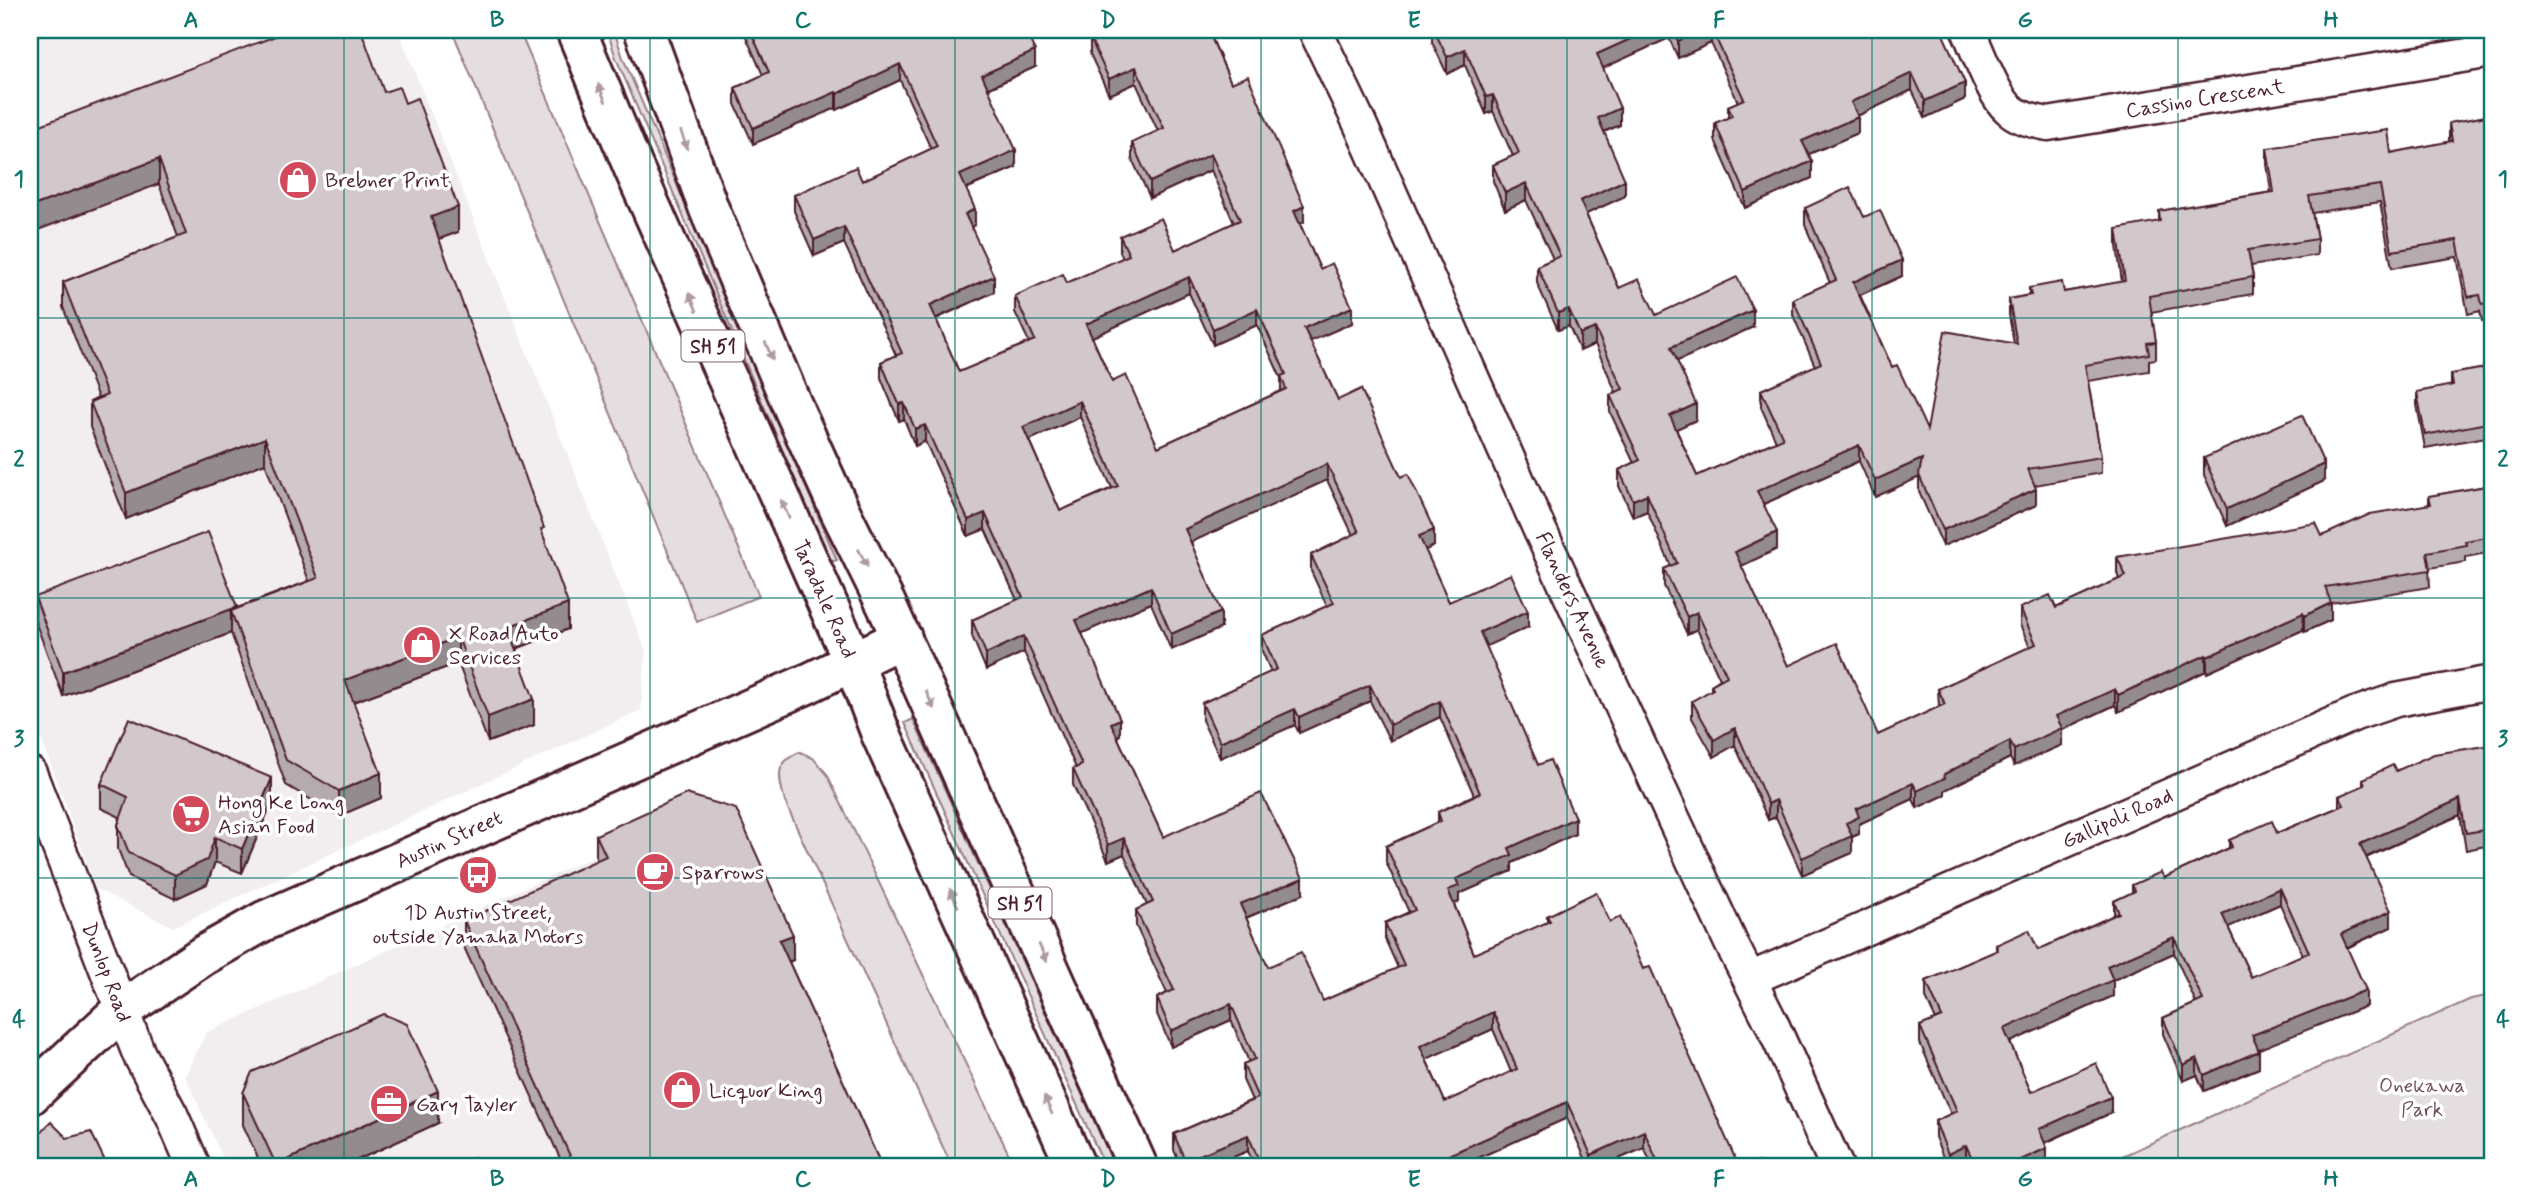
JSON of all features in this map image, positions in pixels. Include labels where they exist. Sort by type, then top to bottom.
[{"type":"main road","name":"Taradale Road","points":[[576,30],[634,169],[853,662],[881,734],[1076,1167]]},
{"type":"main road","name":"SH 51","points":[[644,30],[709,209],[794,412],[902,638],[1138,1167]]},
{"type":"main road","name":"Austin Street","points":[[30,1094],[122,1010],[204,955],[264,921],[808,683],[902,638]]},
{"type":"street","name":"Flanders Avenue","points":[[1315,30],[1360,124],[1544,538],[1837,1167]]},
{"type":"street","name":"Cassino Crescent","points":[[1968,30],[2007,108],[2026,120],[2048,124],[2492,51]]},
{"type":"street","name":"Gallipoli Road","points":[[1750,979],[2354,714],[2396,700],[2492,682]]},
{"type":"street","name":"Dunlop Road","points":[[30,773],[139,1054],[172,1115],[194,1167]]},
{"type":"shaded area","points":[[30,30],[398,30],[646,651],[641,710],[173,927],[96,889],[30,708]]},
{"type":"shaded area","points":[[691,812],[874,1167],[227,1167],[185,1076],[206,1033]]},
{"type":"green space","points":[[452,30],[519,30],[759,596],[697,622]]},
{"type":"green space","points":[[607,30],[614,30],[623,58],[837,560],[830,562],[616,58]]},
{"type":"green space","points":[[913,719],[1115,1167],[1105,1167],[905,723]]},
{"type":"green space","points":[[800,752],[813,758],[827,774],[1015,1167],[952,1167],[785,802],[780,772],[785,761]]},
{"type":"green space","name":"Onekawa Park","points":[[2492,995],[2492,1167],[2098,1167],[2471,999]]},
{"type":"building","points":[[291,30],[361,30],[384,92],[399,87],[405,103],[417,98],[458,207],[431,217],[544,528],[541,529],[568,604],[507,627],[534,699],[488,717],[458,637],[345,680],[381,773],[339,791],[286,760],[231,611],[318,578],[265,438],[126,493],[90,402],[107,395],[63,282],[186,234],[159,159],[30,207],[30,129]]},
{"type":"building","points":[[750,30],[806,30],[808,33],[815,30],[1025,30],[1035,51],[982,75],[1016,150],[960,175],[975,209],[965,214],[994,276],[930,305],[959,372],[1035,340],[1015,296],[1063,274],[1067,283],[1129,255],[1120,236],[1161,218],[1175,250],[1240,220],[1211,154],[1150,182],[1132,143],[1164,128],[1136,67],[1109,79],[1090,38],[1108,30],[1208,30],[1231,83],[1248,76],[1304,206],[1294,211],[1320,269],[1332,263],[1352,307],[1304,328],[1338,400],[1361,389],[1401,477],[1408,474],[1434,530],[1419,536],[1449,602],[1511,574],[1528,611],[1480,632],[1538,765],[1550,760],[1575,818],[1509,848],[1512,855],[1456,879],[1459,886],[1448,890],[1474,954],[1550,921],[1547,916],[1596,892],[1610,922],[1620,917],[1643,969],[1650,967],[1739,1167],[1660,1167],[1644,1131],[1591,1155],[1567,1102],[1422,1167],[1262,1167],[1248,1135],[1185,1161],[1174,1134],[1258,1098],[1243,1064],[1255,1059],[1231,1004],[1171,1031],[1157,998],[1174,990],[1136,910],[1153,902],[1124,838],[1108,845],[1073,769],[1082,765],[1024,636],[986,654],[972,620],[1023,597],[985,513],[968,520],[925,425],[915,429],[904,403],[899,404],[881,362],[902,353],[844,227],[814,240],[794,195],[856,167],[862,181],[937,146],[900,64],[837,94],[836,92],[753,128],[735,88],[769,72]],"holes":[[[1189,277],[1213,329],[1257,309],[1286,374],[1281,376],[1286,389],[1158,447],[1126,375],[1112,382],[1086,324]],[[1080,401],[1118,486],[1060,511],[1023,427]],[[1327,464],[1359,532],[1311,555],[1334,603],[1262,635],[1277,669],[1202,703],[1220,742],[1295,709],[1299,717],[1370,685],[1390,725],[1440,701],[1480,793],[1438,812],[1441,821],[1386,846],[1415,910],[1385,923],[1404,965],[1323,1001],[1301,952],[1268,967],[1240,904],[1303,878],[1261,793],[1163,837],[1111,723],[1120,719],[1076,620],[1151,587],[1171,634],[1221,612],[1185,529]],[[1493,1012],[1517,1069],[1445,1102],[1420,1046]]]},
{"type":"building","points":[[1434,30],[1650,30],[1597,54],[1620,108],[1598,118],[1625,180],[1580,201],[1619,288],[1639,279],[1656,315],[1737,277],[1753,310],[1671,347],[1696,404],[1670,416],[1697,476],[1783,438],[1761,390],[1821,363],[1793,299],[1836,280],[1805,208],[1850,187],[1864,217],[1880,210],[1902,260],[1853,282],[1892,367],[1897,365],[1927,430],[1945,331],[2017,344],[2009,299],[2031,295],[2029,288],[2062,282],[2064,292],[2125,281],[2117,229],[2160,221],[2159,211],[2274,192],[2267,148],[2388,130],[2391,153],[2452,141],[2449,123],[2492,115],[2492,302],[2482,304],[2480,295],[2468,297],[2457,240],[2392,251],[2380,185],[2309,196],[2317,239],[2248,250],[2253,277],[2149,296],[2156,342],[2147,343],[2149,354],[2085,365],[2101,457],[2028,469],[2036,489],[1943,530],[1919,475],[1922,459],[1875,480],[1859,445],[1757,491],[1777,532],[1735,552],[1788,666],[1837,643],[1878,735],[1945,704],[1938,689],[2036,644],[2020,608],[2050,595],[2056,608],[2126,576],[2117,557],[2316,523],[2322,536],[2370,514],[2431,504],[2429,496],[2492,485],[2492,536],[2465,541],[2466,545],[2427,552],[2430,570],[2325,587],[2331,603],[2304,616],[2303,613],[2118,695],[2115,689],[2056,716],[2062,728],[2014,750],[2010,741],[1944,774],[1945,778],[1917,791],[1913,783],[1856,809],[1859,817],[1846,823],[1852,836],[1802,858],[1776,800],[1768,804],[1735,728],[1714,740],[1692,701],[1713,689],[1711,685],[1727,676],[1697,612],[1687,617],[1664,569],[1677,563],[1647,494],[1633,500],[1619,470],[1640,460],[1610,395],[1623,389],[1595,328],[1580,334],[1569,309],[1558,313],[1537,266],[1560,256],[1526,183],[1505,193],[1493,165],[1519,153],[1493,95],[1486,97],[1465,49],[1447,57]]},
{"type":"building","points":[[1672,30],[1703,30],[1678,41]]},
{"type":"building","points":[[1712,30],[1941,30],[1965,83],[1925,101],[1912,73],[1851,102],[1858,117],[1802,141],[1812,161],[1745,192],[1715,123],[1732,116],[1728,106],[1744,99]]},
{"type":"building","points":[[2492,367],[2492,422],[2425,435],[2417,392],[2453,385],[2451,374]]},
{"type":"building","points":[[2302,415],[2324,464],[2227,509],[2204,458]]},
{"type":"building","points":[[208,532],[237,607],[63,672],[35,597]]},
{"type":"building","name":"Hong Ke Long Asian Food","points":[[129,718],[272,778],[242,849],[215,837],[207,860],[175,875],[129,853],[118,825],[128,797],[101,784]]},
{"type":"building","points":[[2492,745],[2492,845],[2490,829],[2466,833],[2460,799],[2360,844],[2391,911],[2341,934],[2366,990],[2252,1035],[2259,1051],[2204,1075],[2197,1058],[2183,1065],[2163,1018],[2203,1000],[2174,937],[2107,966],[2113,980],[2004,1029],[2031,1092],[2096,1063],[2111,1097],[2039,1129],[2047,1148],[2005,1167],[1976,1167],[1966,1145],[1948,1154],[1935,1121],[1957,1111],[1920,1026],[1942,1017],[1926,981],[1998,950],[1996,945],[2029,930],[2038,950],[2119,913],[2114,901],[2135,891],[2132,885],[2161,872],[2164,878],[2232,847],[2229,840],[2272,821],[2277,833],[2344,805],[2339,796],[2365,785],[2363,779],[2393,765],[2396,771],[2434,754]],"holes":[[[2280,888],[2309,952],[2251,977],[2222,914]]]},
{"type":"building","name":"Licquor King","points":[[686,794],[736,809],[793,935],[779,940],[882,1167],[575,1167],[464,921],[606,856],[596,835]]},
{"type":"building","points":[[383,1014],[407,1024],[438,1091],[276,1165],[243,1093],[252,1072]]},
{"type":"building","points":[[51,1122],[67,1138],[91,1132],[105,1161],[89,1167],[32,1167],[30,1143]]},
{"type":"building","points":[[474,1158],[478,1167],[455,1167]]},
{"type":"building","points":[[1758,1162],[1760,1167],[1745,1167]]},
{"type":"place","name":"Brebner Print","points":[[298,180]]},
{"type":"place","name":"X Road Auto Services","points":[[422,645]]},
{"type":"place","name":"Hong Ke Long Asian Food","points":[[191,814]]},
{"type":"place","name":"Sparrows","points":[[655,872]]},
{"type":"place","name":"1D Austin Street, outside Yamaha Motors","points":[[478,875]]},
{"type":"place","name":"Licquor King","points":[[682,1090]]},
{"type":"place","name":"Gary Tayler","points":[[389,1104]]}]
